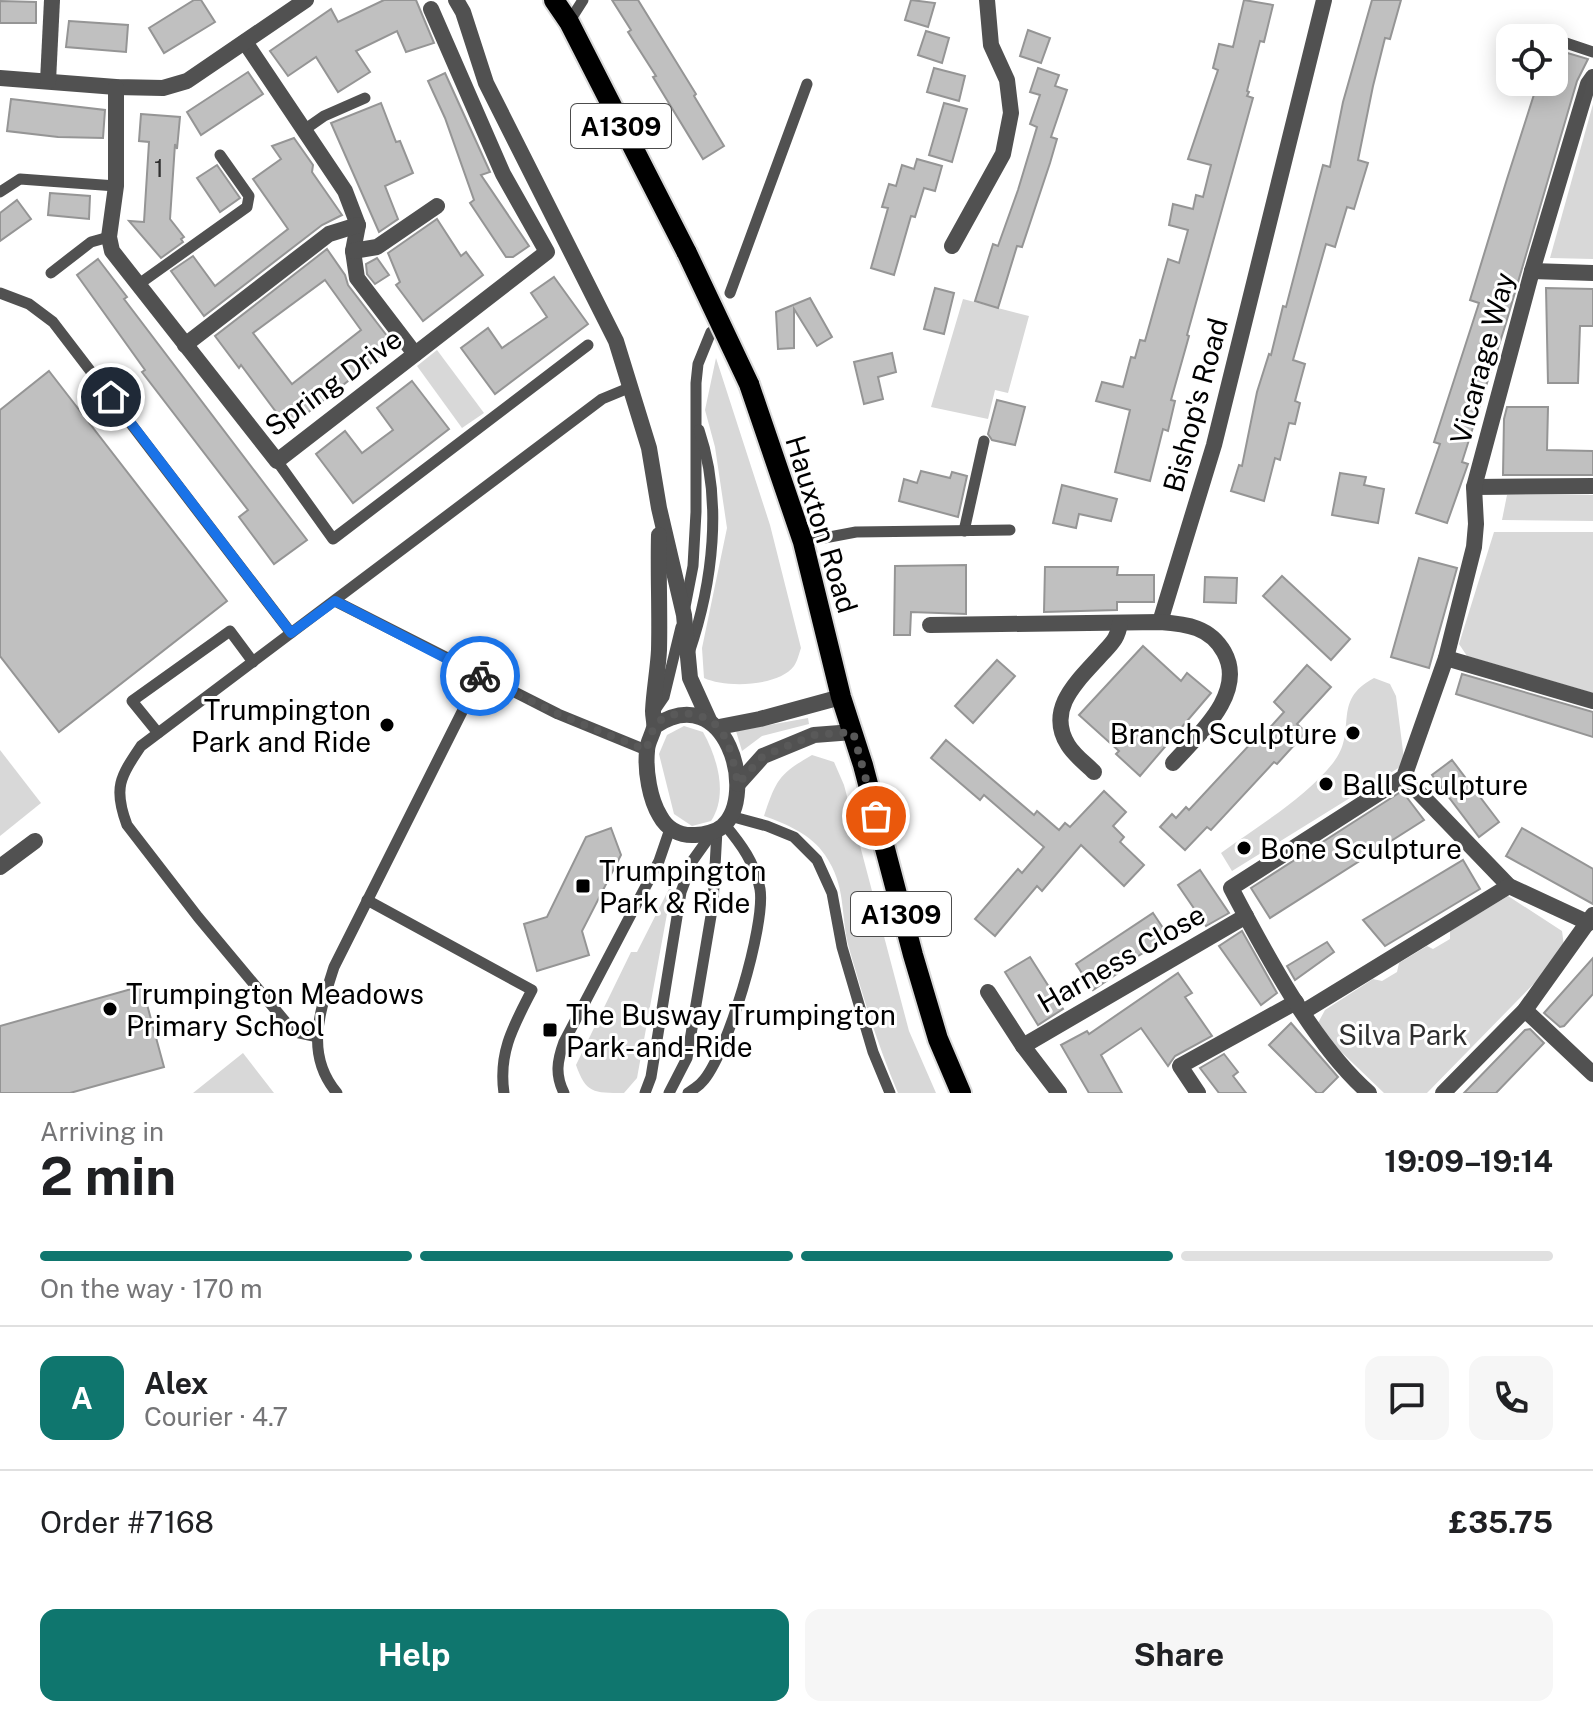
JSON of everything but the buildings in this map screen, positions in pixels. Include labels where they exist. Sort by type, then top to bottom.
[{"type":"main road","name":"Hauxton Road","points":[[554,0],[569,22],[687,253],[749,384],[803,542],[841,697],[938,1039],[961,1093]]},
{"type":"street","points":[[48,81],[52,0]]},
{"type":"street","points":[[0,78],[163,88],[187,81],[306,0]]},
{"type":"street","points":[[456,0],[463,12],[486,83],[616,341],[649,448],[659,508],[684,615],[690,678],[733,760],[738,784],[735,803],[721,826],[692,835],[670,829],[658,814],[649,782],[646,750],[654,720],[659,651],[659,508]]},
{"type":"street","points":[[952,246],[1003,154],[1011,113],[1007,80],[991,45],[987,0]]},
{"type":"street","name":"Bishop's Road","points":[[1160,622],[1214,445],[1324,0]]},
{"type":"street","name":"Spring Drive","points":[[109,237],[112,251],[277,461],[547,252],[503,174],[431,9]]},
{"type":"street","points":[[245,42],[345,191],[358,225],[353,251],[357,278],[415,354]]},
{"type":"street","name":"Vicarage Way","points":[[1404,777],[1446,658],[1474,547],[1474,487],[1532,271],[1588,84],[1593,77]]},
{"type":"street","points":[[109,237],[116,186],[116,87]]},
{"type":"street","points":[[353,251],[377,247],[437,206]]},
{"type":"street","points":[[185,345],[329,234],[358,225]]},
{"type":"street","points":[[1532,271],[1593,273]]},
{"type":"street","points":[[1474,487],[1593,486]]},
{"type":"street","points":[[930,625],[1160,622],[1186,624],[1209,633],[1228,660],[1230,684],[1216,713],[1173,763]]},
{"type":"street","points":[[1094,772],[1068,746],[1060,727],[1060,709],[1070,689],[1118,636],[1120,623]]},
{"type":"street","points":[[1446,658],[1593,701]]},
{"type":"street","points":[[654,720],[687,712],[714,723],[760,719],[841,697]]},
{"type":"street","points":[[738,784],[763,756],[814,735],[853,732]]},
{"type":"street","points":[[1359,1090],[1300,1007],[1231,888],[1404,777],[1509,886],[1591,919],[1525,1010],[1443,1093]]},
{"type":"street","points":[[0,867],[35,841]]},
{"type":"street","points":[[1198,1093],[1180,1066],[1300,1007],[1509,886]]},
{"type":"street","name":"Harness Close","points":[[1023,1046],[1246,916]]},
{"type":"street","name":"Harness Close","points":[[988,992],[1023,1046],[1059,1093]]},
{"type":"street","points":[[1525,1010],[1593,1074]]},
{"type":"lane","points":[[569,22],[583,0]]},
{"type":"lane","points":[[1568,44],[1593,52]]},
{"type":"lane","points":[[730,293],[807,84]]},
{"type":"lane","points":[[304,130],[324,116],[365,98]]},
{"type":"lane","points":[[139,284],[247,207],[249,196],[220,155]]},
{"type":"lane","points":[[0,192],[20,179],[116,186]]},
{"type":"lane","points":[[51,273],[91,242],[109,237]]},
{"type":"lane","points":[[0,293],[29,304],[53,322],[291,633]]},
{"type":"lane","points":[[654,720],[664,697],[693,566],[698,364],[711,332]]},
{"type":"lane","points":[[277,461],[333,539],[588,345]]},
{"type":"lane","points":[[317,1037],[294,1032],[198,917],[127,825],[119,789],[122,774],[141,746],[158,733],[602,399],[631,387]]},
{"type":"lane","points":[[687,659],[696,634],[709,574],[712,533],[708,455],[695,418]]},
{"type":"lane","points":[[964,531],[984,441]]},
{"type":"lane","points":[[803,542],[856,532],[1010,530]]},
{"type":"lane","points":[[335,601],[558,714],[646,750]]},
{"type":"lane","points":[[158,733],[132,701],[230,631],[253,662]]},
{"type":"lane","points":[[337,1093],[327,1081],[319,1063],[317,1037],[322,1006],[334,967],[480,676]]},
{"type":"lane","points":[[645,1093],[651,1077],[681,892],[693,860],[721,826]]},
{"type":"lane","points":[[669,1093],[687,1058],[713,904],[721,826]]},
{"type":"lane","points":[[688,1093],[704,1081],[719,1050],[744,989],[752,955],[760,890],[748,852],[721,826]]},
{"type":"lane","points":[[721,826],[767,826],[794,837],[817,860],[832,893],[842,947],[873,1052],[890,1093]]},
{"type":"lane","points":[[564,1093],[557,1075],[564,1042],[659,861],[670,829]]},
{"type":"lane","points":[[367,900],[532,990],[507,1044],[502,1063],[504,1093]]},
{"type":"green space","points":[[1593,104],[1593,259],[1550,258]]},
{"type":"green space","points":[[963,299],[1029,316],[1008,393],[995,390],[988,419],[931,407]]},
{"type":"green space","points":[[437,350],[484,413],[462,428],[417,366]]},
{"type":"green space","points":[[716,358],[770,525],[801,648],[795,664],[786,673],[751,684],[704,678],[702,648],[727,528],[715,447],[705,410]]},
{"type":"green space","points":[[1507,495],[1593,495],[1593,521],[1502,520]]},
{"type":"green space","points":[[1494,532],[1593,532],[1593,693],[1467,656],[1459,644]]},
{"type":"green space","points":[[1374,678],[1390,684],[1396,696],[1404,759],[1400,767],[1232,871],[1221,853],[1294,800],[1333,763],[1344,739],[1353,696]]},
{"type":"green space","points":[[808,718],[809,724],[762,736],[742,751],[736,731]]},
{"type":"green space","points":[[684,726],[703,732],[717,765],[720,789],[711,821],[692,826],[674,814],[659,754],[667,735]]},
{"type":"green space","points":[[0,750],[41,803],[0,836]]},
{"type":"green space","points":[[812,755],[834,762],[844,785],[909,1031],[936,1093],[898,1093],[854,966],[846,936],[840,890],[832,867],[819,848],[805,836],[764,816],[780,779]]},
{"type":"green space","points":[[673,881],[637,1078],[624,1093],[592,1090],[583,1081],[576,1065],[631,952],[637,952]]},
{"type":"green space","name":"Silva Park","points":[[1508,896],[1562,931],[1564,946],[1557,960],[1427,1093],[1384,1093],[1331,1042],[1318,1023],[1325,1010],[1373,979],[1382,981],[1397,972],[1399,963],[1427,946],[1433,949],[1450,939],[1450,931]]},
{"type":"green space","points":[[243,1053],[274,1093],[193,1093]]},
{"type":"way so far","points":[[480,676],[558,714],[646,750],[655,726],[668,717],[687,712],[709,720],[719,727],[733,760],[738,784],[763,756],[814,735],[853,732],[876,816]]},
{"type":"place","name":"Trumpington Park and Ride","points":[[387,725]]},
{"type":"place","name":"Branch Sculpture","points":[[1353,733]]},
{"type":"place","name":"Ball Sculpture","points":[[1326,784]]},
{"type":"place","name":"Bone Sculpture","points":[[1244,848]]},
{"type":"place","name":"Trumpington Park & Ride","points":[[583,886]]},
{"type":"place","name":"Trumpington Meadows Primary School","points":[[110,1009]]},
{"type":"place","name":"The Busway Trumpington Park-and-Ride","points":[[550,1030]]},
{"type":"route","points":[[111,397],[291,633],[335,601],[480,676]]}]
